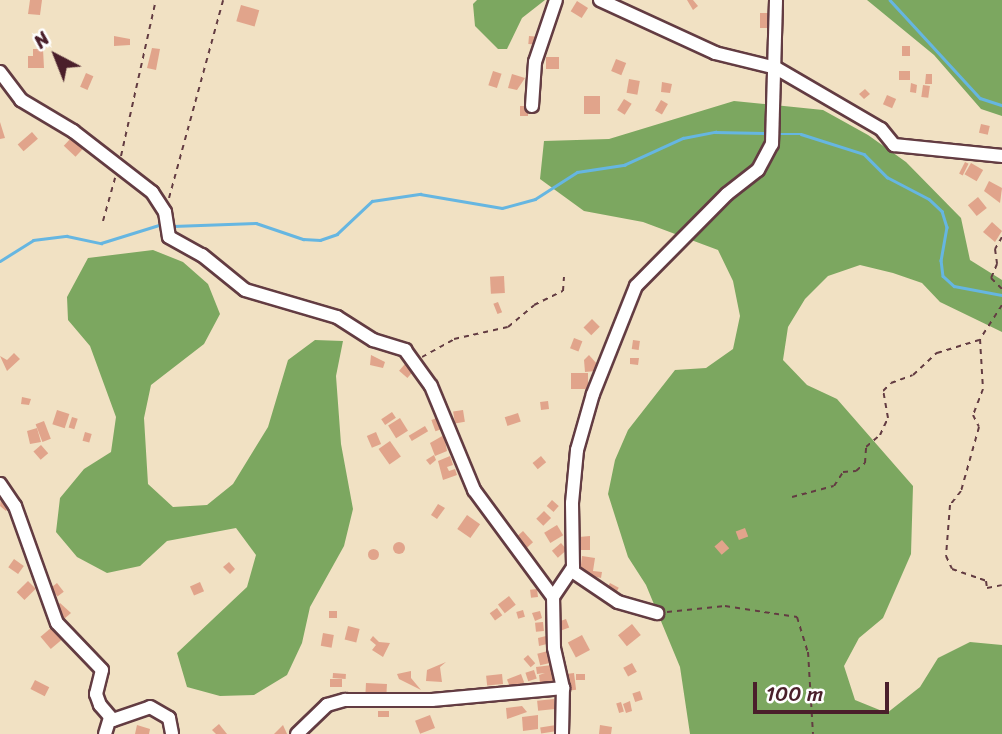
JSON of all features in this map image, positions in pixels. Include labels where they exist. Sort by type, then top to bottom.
[{"type":"street","points":[[532,106],[535,62],[556,0]]},
{"type":"street","points":[[600,0],[715,53],[776,68],[881,129],[894,145],[1002,156]]},
{"type":"street","points":[[553,597],[572,571],[577,450],[606,355],[643,277],[765,158],[772,144],[776,0]]},
{"type":"street","points":[[0,72],[21,100],[118,163],[152,192],[164,212],[169,237],[202,255],[245,290],[337,317],[362,335],[405,350],[415,361],[431,386],[474,490],[553,597],[554,648],[562,688],[562,734]]},
{"type":"street","points":[[0,484],[15,506],[57,623],[102,670],[96,694],[110,718],[105,734]]},
{"type":"street","points":[[572,571],[618,601],[657,613]]},
{"type":"street","points":[[297,734],[327,705],[345,700],[432,700],[562,688]]},
{"type":"street","points":[[110,718],[150,707],[169,718],[172,734]]},
{"type":"path","points":[[121,158],[156,0]]},
{"type":"path","points":[[164,212],[223,0]]},
{"type":"path","points":[[103,221],[117,171]]},
{"type":"path","points":[[1002,236],[995,249],[998,264],[991,278],[1002,289]]},
{"type":"path","points":[[415,361],[454,339],[508,327],[534,305],[564,291],[564,277]]},
{"type":"path","points":[[1002,305],[980,340],[983,388],[973,415],[979,427],[961,491],[950,505],[946,556],[952,569],[986,581],[987,587],[1002,585]]},
{"type":"path","points":[[792,497],[834,486],[843,472],[856,471],[865,463],[866,447],[880,435],[888,418],[883,391],[891,383],[913,375],[937,353],[980,340]]},
{"type":"path","points":[[657,613],[725,606],[797,617],[808,652],[813,734]]},
{"type":"green space","points":[[477,0],[545,0],[522,18],[507,49],[498,49],[475,26],[473,4]]},
{"type":"green space","points":[[867,0],[1002,0],[1002,116],[981,109],[934,55]]},
{"type":"green space","points":[[734,101],[823,110],[868,135],[906,162],[961,218],[970,260],[1002,280],[1002,332],[940,302],[922,283],[893,273],[860,265],[828,276],[805,299],[788,327],[783,360],[807,385],[837,399],[913,486],[911,554],[883,618],[859,638],[844,666],[855,700],[887,713],[920,687],[938,658],[970,642],[1002,645],[1002,734],[690,734],[680,667],[646,585],[628,557],[608,494],[615,460],[628,430],[675,370],[706,368],[733,349],[740,316],[733,281],[718,250],[643,222],[584,211],[540,179],[544,141],[609,139]]},
{"type":"green space","points":[[153,250],[183,262],[208,284],[220,314],[204,344],[151,385],[144,418],[148,484],[173,507],[207,505],[233,484],[268,427],[288,360],[315,340],[343,341],[336,376],[341,444],[353,509],[344,546],[310,607],[302,643],[287,675],[254,695],[220,696],[187,687],[177,653],[247,587],[256,555],[236,528],[167,541],[140,566],[107,573],[77,557],[56,532],[60,498],[84,469],[111,452],[116,417],[90,346],[68,320],[67,297],[88,258]]},
{"type":"building","points":[[30,0],[42,0],[40,15],[28,14]]},
{"type":"building","points":[[687,0],[693,0],[698,6],[693,10]]},
{"type":"building","points":[[577,1],[588,8],[582,18],[571,11]]},
{"type":"building","points":[[241,5],[259,10],[255,27],[236,21]]},
{"type":"building","points":[[760,13],[769,13],[769,28],[760,28]]},
{"type":"building","points":[[114,36],[130,39],[130,45],[114,46]]},
{"type":"building","points":[[529,36],[541,37],[540,45],[528,44]]},
{"type":"building","points":[[902,46],[910,46],[910,56],[902,56]]},
{"type":"building","points":[[152,48],[160,49],[156,70],[147,68]]},
{"type":"building","points":[[33,49],[43,49],[44,68],[28,68],[28,56],[33,56]]},
{"type":"building","points":[[546,57],[559,57],[559,69],[546,69]]},
{"type":"building","points":[[616,59],[626,63],[621,75],[611,71]]},
{"type":"building","points":[[493,71],[502,74],[497,88],[488,85]]},
{"type":"building","points":[[899,71],[910,71],[910,80],[899,80]]},
{"type":"building","points":[[86,73],[93,76],[88,90],[80,87]]},
{"type":"building","points":[[512,74],[525,78],[517,90],[508,88]]},
{"type":"building","points":[[926,74],[932,74],[932,84],[925,84]]},
{"type":"building","points":[[629,79],[640,81],[637,95],[627,93]]},
{"type":"building","points":[[662,82],[672,84],[670,93],[661,92]]},
{"type":"building","points":[[911,83],[917,85],[916,93],[910,92]]},
{"type":"building","points":[[923,85],[930,86],[928,98],[921,97]]},
{"type":"building","points":[[865,89],[870,94],[864,99],[859,94]]},
{"type":"building","points":[[887,95],[896,99],[892,108],[883,104]]},
{"type":"building","points":[[584,96],[600,96],[600,114],[584,114]]},
{"type":"building","points":[[624,99],[632,104],[625,115],[617,110]]},
{"type":"building","points":[[661,100],[668,104],[662,114],[655,110]]},
{"type":"building","points":[[520,106],[528,106],[528,116],[520,116]]},
{"type":"building","points":[[0,122],[5,138],[0,139]]},
{"type":"building","points":[[981,124],[990,126],[988,135],[979,133]]},
{"type":"building","points":[[32,132],[38,139],[24,151],[18,144]]},
{"type":"building","points":[[72,137],[84,148],[76,157],[64,146]]},
{"type":"building","points":[[965,162],[969,164],[963,175],[959,174]]},
{"type":"building","points":[[971,163],[983,170],[977,181],[964,174]]},
{"type":"building","points":[[989,181],[1002,188],[1000,203],[984,191]]},
{"type":"building","points":[[978,197],[987,208],[977,216],[968,205]]},
{"type":"building","points":[[992,222],[1002,231],[995,242],[983,232]]},
{"type":"building","points":[[504,276],[505,293],[491,294],[490,277]]},
{"type":"building","points":[[498,302],[502,312],[497,314],[493,304]]},
{"type":"building","points":[[592,319],[600,327],[591,335],[584,327]]},
{"type":"building","points":[[574,338],[582,341],[578,351],[570,348]]},
{"type":"building","points":[[633,340],[640,341],[639,350],[632,349]]},
{"type":"building","points":[[14,353],[20,359],[7,371],[0,356],[7,360]]},
{"type":"building","points":[[371,355],[385,362],[383,368],[370,365]]},
{"type":"building","points":[[589,355],[597,364],[596,371],[585,372],[584,360]]},
{"type":"building","points":[[630,358],[639,358],[638,365],[630,364]]},
{"type":"building","points":[[405,364],[413,371],[407,378],[399,371]]},
{"type":"building","points":[[571,373],[588,373],[588,389],[571,389]]},
{"type":"building","points":[[22,397],[31,399],[29,405],[21,404]]},
{"type":"building","points":[[548,401],[549,409],[541,410],[540,402]]},
{"type":"building","points":[[57,410],[69,414],[65,428],[52,424]]},
{"type":"building","points":[[463,410],[465,422],[455,423],[453,412]]},
{"type":"building","points":[[392,412],[396,418],[385,425],[381,419]]},
{"type":"building","points":[[518,413],[521,422],[507,426],[505,417]]},
{"type":"building","points":[[72,417],[78,419],[74,429],[69,427]]},
{"type":"building","points":[[400,418],[408,431],[396,438],[388,425]]},
{"type":"building","points":[[437,418],[441,429],[435,431],[431,420]]},
{"type":"building","points":[[44,421],[51,439],[42,442],[36,424]]},
{"type":"building","points":[[425,426],[428,431],[412,441],[409,436]]},
{"type":"building","points":[[37,428],[41,442],[30,444],[27,431]]},
{"type":"building","points":[[85,432],[92,434],[89,443],[83,441]]},
{"type":"building","points":[[376,432],[381,444],[372,448],[367,436]]},
{"type":"building","points":[[444,435],[447,451],[435,456],[430,443]]},
{"type":"building","points":[[390,441],[401,457],[389,465],[379,449]]},
{"type":"building","points":[[41,445],[48,453],[41,460],[33,452]]},
{"type":"building","points":[[434,455],[436,460],[430,465],[426,460]]},
{"type":"building","points":[[450,456],[453,465],[447,467],[449,471],[455,469],[457,475],[443,480],[438,461]]},
{"type":"building","points":[[541,456],[546,462],[538,469],[533,463]]},
{"type":"building","points":[[1,496],[11,503],[6,511],[0,506]]},
{"type":"building","points":[[552,500],[559,506],[554,512],[547,506]]},
{"type":"building","points":[[438,504],[445,508],[437,519],[431,515]]},
{"type":"building","points":[[544,511],[551,518],[543,526],[536,519]]},
{"type":"building","points":[[467,515],[480,524],[470,538],[457,529]]},
{"type":"building","points":[[557,525],[563,535],[550,543],[544,533]]},
{"type":"building","points":[[745,528],[748,536],[739,540],[736,532]]},
{"type":"building","points":[[523,531],[533,542],[524,550],[514,539]]},
{"type":"building","points":[[590,536],[590,550],[580,550],[579,537]]},
{"type":"building","points":[[722,540],[729,548],[722,555],[714,547]]},
{"type":"building","points":[[394,543],[404,543],[404,553],[394,553]]},
{"type":"building","points":[[561,543],[567,550],[558,558],[552,551]]},
{"type":"building","points":[[373,548],[379,554],[373,560],[367,554]]},
{"type":"building","points":[[582,556],[595,558],[593,571],[602,572],[601,578],[580,573]]},
{"type":"building","points":[[14,559],[24,566],[18,574],[8,567]]},
{"type":"building","points":[[229,562],[235,569],[230,574],[223,567]]},
{"type":"building","points":[[28,581],[36,589],[24,600],[17,592]]},
{"type":"building","points":[[200,582],[204,591],[194,596],[190,586]]},
{"type":"building","points":[[57,583],[64,592],[57,597],[51,588]]},
{"type":"building","points":[[610,583],[619,588],[615,595],[606,590]]},
{"type":"building","points":[[537,589],[538,597],[531,598],[530,590]]},
{"type":"building","points":[[509,596],[516,605],[505,613],[498,605]]},
{"type":"building","points":[[60,603],[71,613],[64,619],[55,607]]},
{"type":"building","points":[[497,608],[502,615],[495,621],[490,613]]},
{"type":"building","points":[[523,610],[525,617],[518,619],[516,612]]},
{"type":"building","points":[[329,611],[337,611],[337,618],[329,618]]},
{"type":"building","points":[[540,611],[542,618],[535,621],[532,613]]},
{"type":"building","points":[[566,619],[569,627],[562,630],[559,622]]},
{"type":"building","points":[[543,622],[544,631],[536,632],[535,623]]},
{"type":"building","points":[[632,624],[641,635],[627,646],[618,635]]},
{"type":"building","points":[[348,626],[360,629],[356,642],[345,640]]},
{"type":"building","points":[[52,627],[62,639],[51,649],[41,637]]},
{"type":"building","points":[[323,633],[334,635],[332,648],[321,646]]},
{"type":"building","points":[[582,635],[590,650],[576,658],[568,643]]},
{"type":"building","points":[[373,636],[379,642],[390,643],[383,657],[372,650],[376,645],[370,640]]},
{"type":"building","points":[[546,636],[547,644],[539,646],[538,638]]},
{"type":"building","points":[[548,651],[551,663],[540,665],[537,654]]},
{"type":"building","points":[[528,655],[535,663],[531,667],[523,659]]},
{"type":"building","points":[[446,662],[440,667],[442,682],[426,681],[427,670]]},
{"type":"building","points":[[632,663],[637,672],[628,677],[623,668]]},
{"type":"building","points":[[552,665],[554,681],[540,683],[539,675],[545,673],[537,674],[536,667]]},
{"type":"building","points":[[534,670],[537,679],[528,681],[525,673]]},
{"type":"building","points":[[411,671],[411,678],[421,690],[399,679],[397,674]]},
{"type":"building","points":[[333,673],[346,674],[346,679],[333,678]]},
{"type":"building","points":[[574,673],[576,690],[568,691],[566,674]]},
{"type":"building","points":[[502,674],[503,684],[487,686],[486,676]]},
{"type":"building","points":[[521,674],[524,682],[510,688],[507,679]]},
{"type":"building","points":[[576,674],[585,674],[585,680],[576,680]]},
{"type":"building","points":[[330,679],[342,679],[342,687],[330,687]]},
{"type":"building","points":[[35,680],[49,687],[45,696],[30,689]]},
{"type":"building","points":[[366,683],[387,684],[386,696],[365,695]]},
{"type":"building","points":[[640,691],[643,700],[635,702],[632,693]]},
{"type":"building","points":[[554,699],[555,709],[538,711],[537,701]]},
{"type":"building","points":[[630,701],[632,711],[626,713],[623,704]]},
{"type":"building","points":[[621,702],[624,712],[619,713],[616,703]]},
{"type":"building","points":[[522,706],[527,712],[507,719],[506,708]]},
{"type":"building","points":[[378,711],[389,711],[389,717],[378,717]]},
{"type":"building","points":[[430,715],[435,728],[420,734],[415,721]]},
{"type":"building","points":[[538,715],[538,729],[523,731],[522,717]]},
{"type":"building","points":[[219,724],[227,734],[216,734],[212,730]]},
{"type":"building","points":[[137,725],[150,729],[149,734],[135,734]]},
{"type":"building","points":[[283,725],[287,734],[274,734]]},
{"type":"building","points":[[556,725],[557,731],[541,733],[540,728]]},
{"type":"building","points":[[600,725],[612,727],[611,734],[599,734]]},
{"type":"waterway","points":[[890,0],[980,98],[1002,105]]},
{"type":"waterway","points":[[173,226],[256,223],[303,239],[320,240],[337,234],[372,201],[420,194],[502,208],[535,199],[577,172],[624,165],[683,138],[715,132],[768,133]]},
{"type":"waterway","points":[[775,134],[801,134],[864,154],[887,177],[929,199],[942,211],[947,227],[941,260],[943,276],[954,286],[1002,295]]},
{"type":"waterway","points":[[0,261],[33,240],[67,236],[101,243],[159,225]]}]
